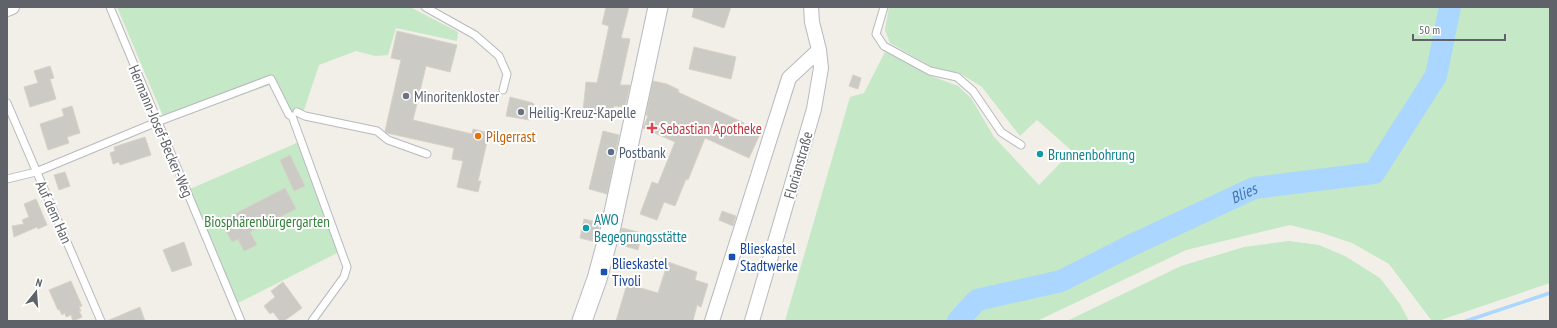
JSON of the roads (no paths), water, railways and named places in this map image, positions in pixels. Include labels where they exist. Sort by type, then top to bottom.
[{"type":"main road","points":[[582,321],[597,279],[610,231],[658,7]]},
{"type":"street","points":[[7,8],[12,7]]},
{"type":"street","name":"Florianstraße","points":[[752,321],[814,109],[821,68],[819,50],[812,22],[811,7]]},
{"type":"street","points":[[712,321],[789,78],[819,50]]},
{"type":"lane","name":"Hermann-Josef-Becker-Weg","points":[[110,7],[241,321]]},
{"type":"lane","points":[[425,7],[475,35],[499,56],[507,74],[503,90]]},
{"type":"lane","points":[[884,7],[876,34],[884,46],[930,71],[957,77],[973,91],[1001,132],[1021,145]]},
{"type":"lane","points":[[7,179],[36,172],[157,122],[271,79],[289,115],[294,114],[377,131],[388,140],[427,154]]},
{"type":"lane","name":"Auf dem Han","points":[[7,103],[101,321]]},
{"type":"lane","points":[[294,114],[347,267],[344,277],[312,321]]},
{"type":"waterway","name":"Blies","points":[[958,321],[977,300],[1061,281],[1134,244],[1254,188],[1374,173],[1436,76],[1450,7]]},
{"type":"waterway","points":[[1466,321],[1550,293]]},
{"type":"place","name":"Minoritenkloster","points":[[406,96]]},
{"type":"place","name":"Heilig-Kreuz-Kapelle","points":[[521,112]]},
{"type":"place","name":"Sebastian Apotheke","points":[[652,128]]},
{"type":"place","name":"Pilgerrast","points":[[478,136]]},
{"type":"place","name":"Postbank","points":[[611,152]]},
{"type":"place","name":"Brunnenbohrung","points":[[1040,154]]},
{"type":"place","name":"AWO Begegnungsstätte","points":[[586,228]]},
{"type":"place","name":"Blieskastel Stadtwerke","points":[[732,257]]},
{"type":"place","name":"Blieskastel Tivoli","points":[[604,272]]},
{"type":"park label","name":"Biosphärenbürgergarten","points":[[267,221]]}]
